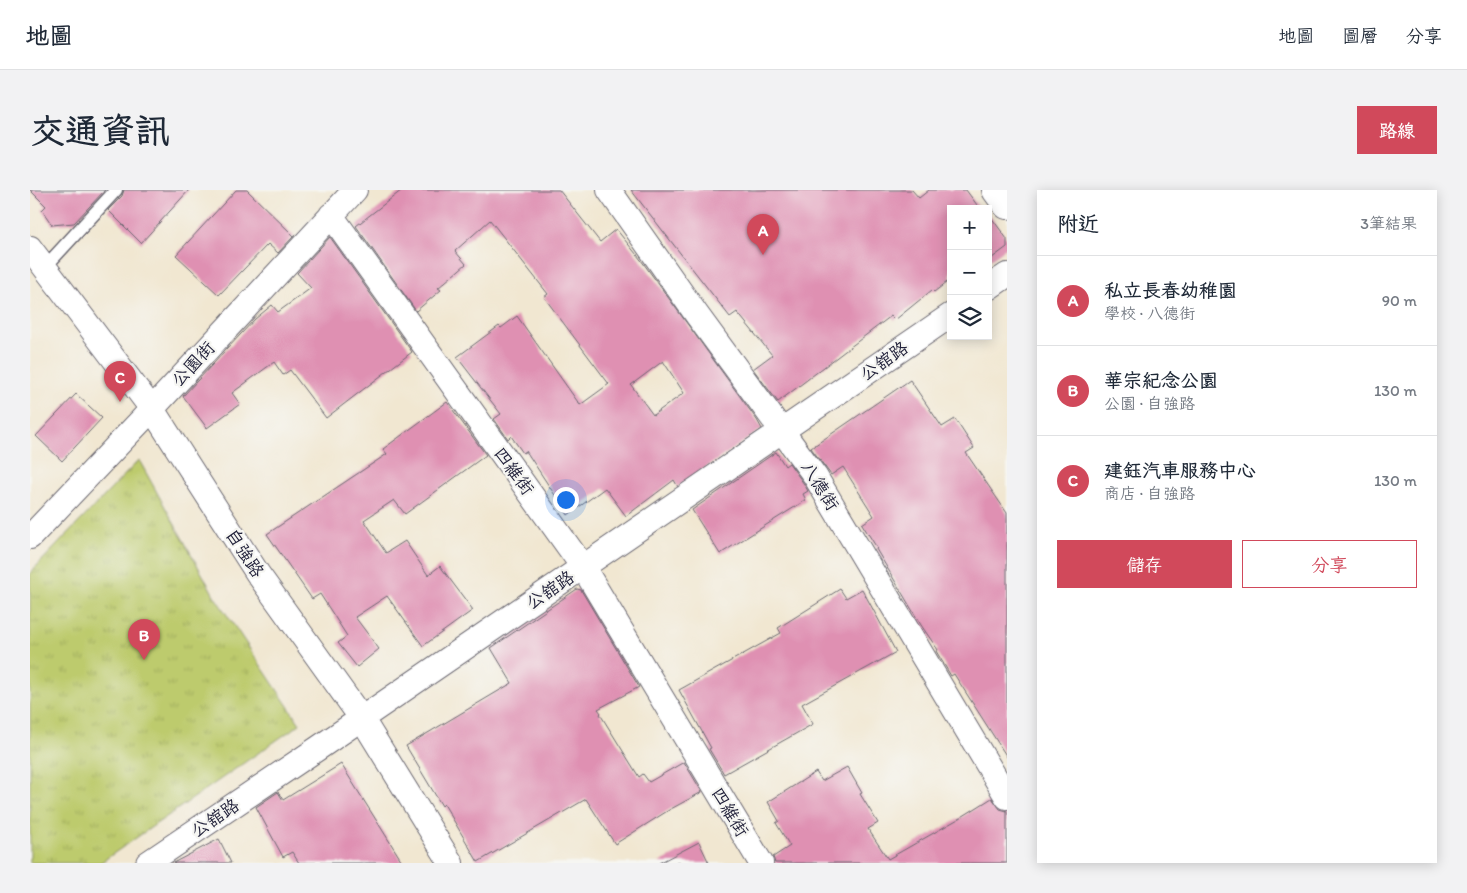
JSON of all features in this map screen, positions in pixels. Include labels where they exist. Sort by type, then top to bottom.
[{"type":"main road","points":[[996,190],[1007,205]]},
{"type":"street","name":"公園街","points":[[30,537],[152,409],[355,190]]},
{"type":"street","name":"八德街","points":[[609,190],[697,315],[815,476],[1007,797]]},
{"type":"street","name":"四維街","points":[[331,215],[583,567],[761,863]]},
{"type":"street","name":"自強路","points":[[30,248],[152,409],[258,574],[362,719],[451,863]]},
{"type":"street","points":[[992,285],[1007,275]]},
{"type":"street","name":"公舘路","points":[[148,863],[362,719],[947,317]]},
{"type":"lane","points":[[45,267],[116,190]]},
{"type":"green space","points":[[139,460],[215,597],[300,724],[100,863],[30,863],[30,573]]},
{"type":"building","points":[[30,190],[105,190],[74,223],[52,225],[42,210],[46,206]]},
{"type":"building","points":[[124,190],[189,190],[141,243],[108,210],[122,196]]},
{"type":"building","points":[[236,190],[247,190],[294,236],[278,253],[268,244],[219,295],[176,255]]},
{"type":"building","points":[[402,190],[559,190],[600,242],[616,229],[641,260],[762,429],[678,487],[674,480],[626,516],[605,488],[568,515],[526,451],[523,453],[511,436],[508,439],[494,419],[501,414],[457,357],[499,326],[501,328],[517,316],[580,405],[609,384],[544,297],[548,294],[490,220],[455,251],[466,264],[438,288],[441,290],[416,311],[356,226]],"holes":[[[663,361],[684,393],[653,415],[631,385]]]},
{"type":"building","points":[[631,190],[912,190],[919,198],[929,190],[966,190],[977,205],[947,205],[947,282],[934,292],[932,290],[895,320],[891,316],[778,402],[753,369],[772,355],[737,312],[730,317]]},
{"type":"building","points":[[992,218],[1007,239],[1007,247],[992,258]]},
{"type":"building","points":[[330,237],[412,352],[326,418],[290,370],[283,375],[274,362],[232,393],[240,404],[207,428],[183,396],[255,319],[272,305],[278,312],[311,288],[297,273]]},
{"type":"building","points":[[910,380],[942,427],[955,419],[974,448],[966,453],[1007,513],[1007,757],[954,674],[951,676],[936,651],[938,650],[876,549],[862,524],[874,516],[843,467],[831,475],[811,448]]},
{"type":"building","points":[[76,394],[102,418],[62,461],[36,436]]},
{"type":"building","points":[[447,402],[486,455],[405,514],[394,500],[364,520],[386,553],[405,541],[428,575],[440,566],[473,610],[423,646],[387,596],[355,617],[379,649],[357,667],[338,643],[347,636],[320,594],[312,599],[267,534],[387,454],[383,449]]},
{"type":"building","points":[[776,452],[785,466],[789,463],[804,484],[808,491],[803,494],[806,500],[720,554],[692,510]]},
{"type":"building","points":[[577,589],[581,590],[639,687],[598,709],[600,714],[639,777],[643,774],[649,782],[684,762],[702,792],[615,844],[586,799],[478,862],[444,804],[442,806],[406,746],[512,683],[491,648]]},
{"type":"building","points":[[840,589],[846,598],[862,589],[896,652],[802,704],[813,724],[724,774],[679,690],[781,633],[778,628]]},
{"type":"building","points":[[341,764],[403,863],[299,863],[292,852],[283,857],[256,807],[278,792],[283,800]]},
{"type":"building","points":[[847,767],[862,793],[860,794],[878,823],[868,829],[888,859],[992,798],[1000,809],[1007,811],[1007,863],[775,863],[773,857],[790,846],[776,823],[779,821],[768,802],[816,772],[822,781]]},
{"type":"building","points":[[219,839],[231,863],[173,863]]},
{"type":"building","points":[[699,842],[709,863],[659,863]]},
{"type":"place","name":"私立長春幼稚園","points":[[763,255]]},
{"type":"place","name":"建鈺汽車服務中心","points":[[120,402]]},
{"type":"place","name":"華宗紀念公園","points":[[144,660]]}]
